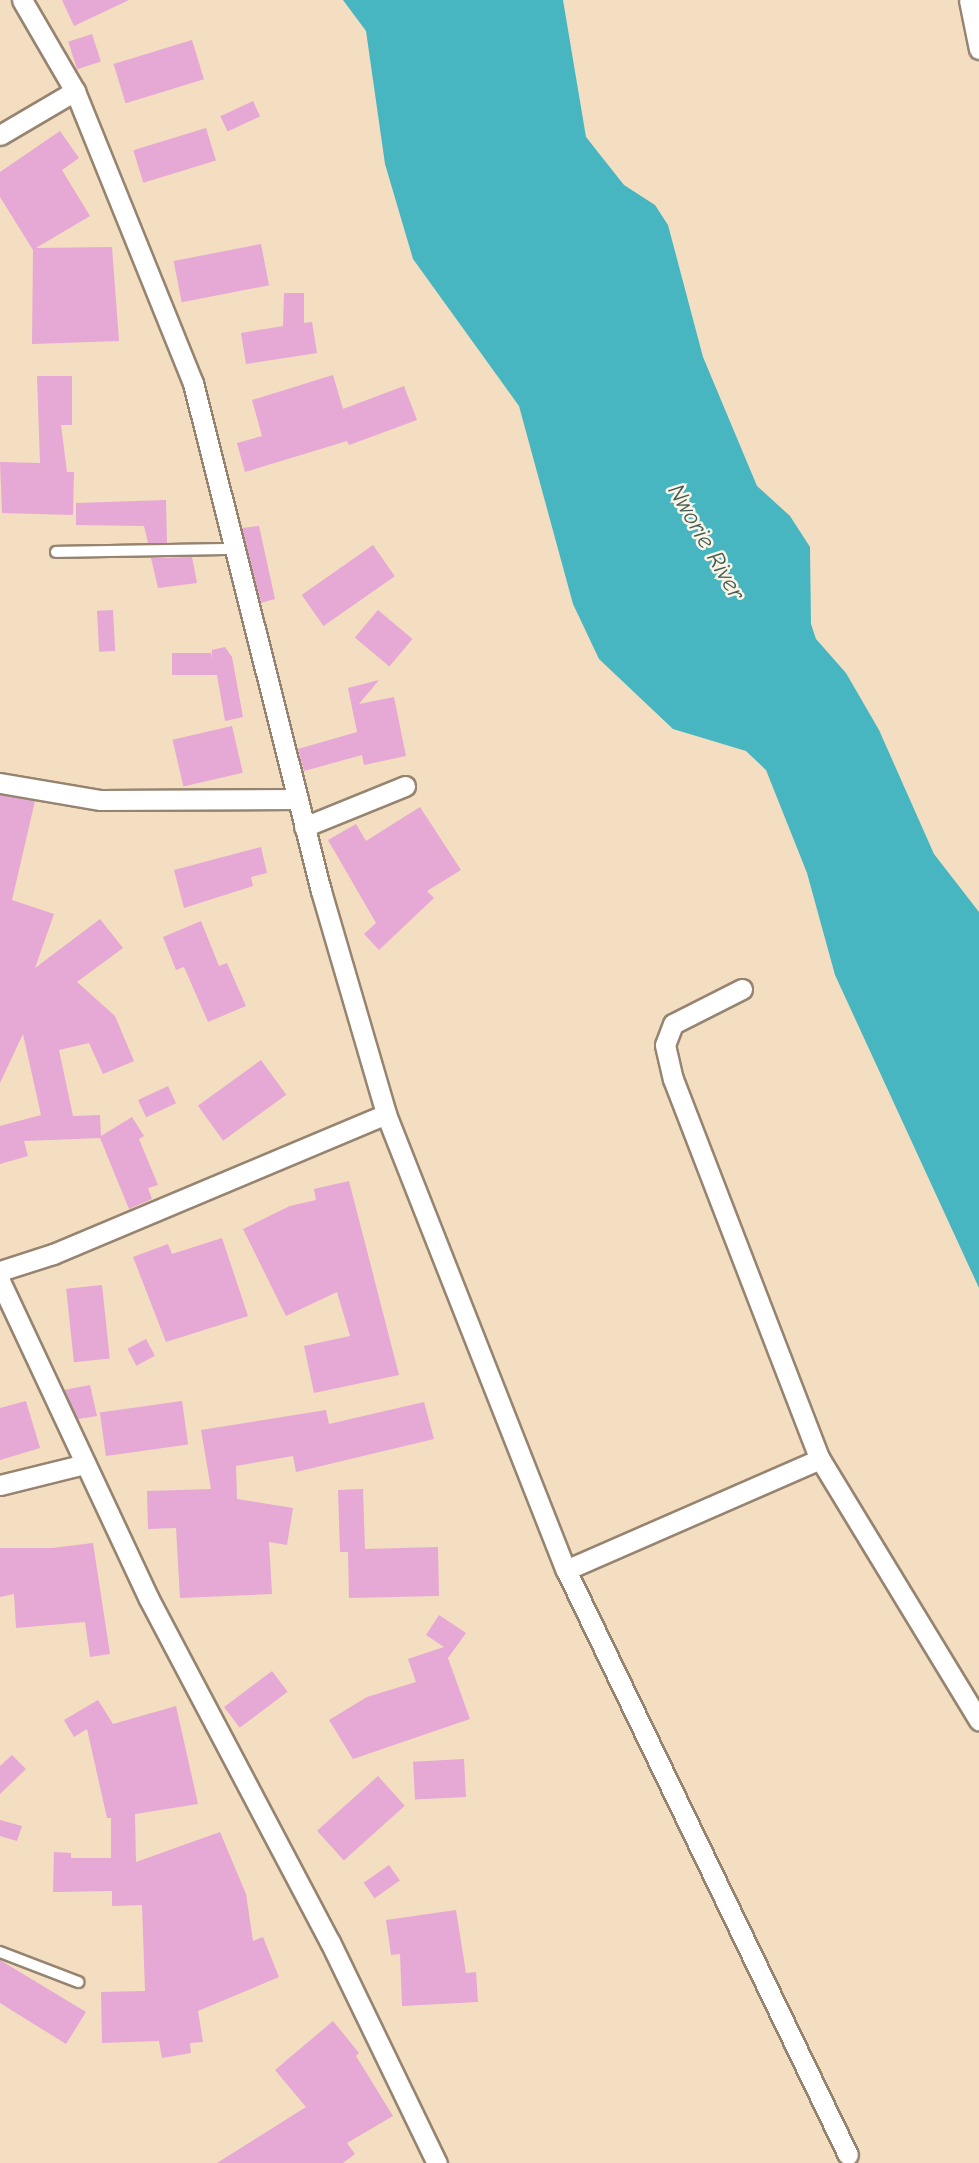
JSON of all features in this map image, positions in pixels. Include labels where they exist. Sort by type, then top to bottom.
[{"type":"street","points":[[22,0],[75,91],[193,383],[304,827],[386,1114],[566,1570],[848,2155]]},
{"type":"street","points":[[969,0],[979,49]]},
{"type":"street","points":[[0,135],[75,91]]},
{"type":"street","points":[[0,783],[101,800],[298,799]]},
{"type":"street","points":[[304,827],[405,786]]},
{"type":"street","points":[[742,989],[673,1024],[665,1045],[673,1079],[820,1459],[979,1721]]},
{"type":"street","points":[[0,1271],[53,1254],[386,1114]]},
{"type":"street","points":[[0,1281],[149,1600],[330,1942],[438,2163]]},
{"type":"street","points":[[566,1570],[820,1459]]},
{"type":"street","points":[[0,1485],[85,1464]]},
{"type":"lane","points":[[56,552],[235,549]]},
{"type":"lane","points":[[0,1952],[78,1982]]},
{"type":"water","name":"Nworie River","points":[[343,0],[563,0],[586,137],[624,185],[655,205],[668,225],[703,357],[757,486],[790,516],[810,547],[811,624],[816,639],[846,673],[879,730],[934,854],[979,912],[979,1288],[835,975],[807,873],[766,770],[746,751],[673,729],[599,659],[573,604],[519,406],[413,259],[385,164],[366,31]]},
{"type":"building","points":[[62,0],[129,0],[74,26]]},
{"type":"building","points":[[92,34],[101,62],[77,69],[68,42]]},
{"type":"building","points":[[192,40],[204,79],[126,103],[114,64]]},
{"type":"building","points":[[253,101],[260,116],[228,132],[220,116]]},
{"type":"building","points":[[206,128],[216,161],[143,183],[133,150]]},
{"type":"building","points":[[60,131],[79,158],[62,170],[90,216],[36,248],[112,247],[119,341],[32,344],[33,250],[0,197],[0,172]]},
{"type":"building","points":[[261,244],[269,285],[182,302],[174,261]]},
{"type":"building","points":[[284,293],[304,293],[304,323],[312,322],[317,353],[246,364],[241,333],[283,326]]},
{"type":"building","points":[[333,375],[343,409],[404,386],[417,420],[349,445],[347,441],[245,472],[237,443],[262,436],[252,400]]},
{"type":"building","points":[[37,376],[72,376],[72,425],[61,425],[67,472],[74,472],[73,515],[2,513],[0,462],[40,463]]},
{"type":"building","points":[[166,500],[167,543],[148,543],[144,526],[76,525],[76,503]]},
{"type":"building","points":[[259,526],[275,599],[261,603],[242,528]]},
{"type":"building","points":[[373,545],[395,576],[324,626],[302,595]]},
{"type":"building","points":[[192,557],[197,583],[158,588],[151,558]]},
{"type":"building","points":[[113,610],[115,651],[99,652],[97,611]]},
{"type":"building","points":[[378,610],[412,639],[389,667],[355,638]]},
{"type":"building","points":[[225,647],[232,657],[243,717],[225,721],[217,675],[172,675],[172,653],[211,653],[211,661],[212,650]]},
{"type":"building","points":[[379,680],[359,704],[394,697],[406,756],[364,765],[362,755],[304,771],[298,749],[357,732],[348,688]]},
{"type":"building","points":[[232,726],[243,773],[183,786],[173,740]]},
{"type":"building","points":[[0,795],[35,801],[12,900],[54,914],[35,968],[100,919],[123,948],[77,982],[115,1016],[134,1061],[103,1074],[89,1043],[59,1050],[73,1116],[100,1115],[101,1136],[132,1117],[144,1136],[139,1139],[158,1185],[148,1188],[152,1199],[129,1209],[100,1138],[24,1141],[28,1156],[0,1164],[0,1126],[41,1115],[23,1034],[0,1083]]},
{"type":"building","points":[[420,807],[461,870],[427,891],[434,898],[379,950],[364,934],[376,923],[328,840],[356,824],[366,841]]},
{"type":"building","points":[[261,847],[267,873],[251,877],[253,886],[184,908],[174,870]]},
{"type":"building","points":[[201,921],[219,966],[227,963],[246,1006],[208,1022],[184,967],[176,970],[163,937]]},
{"type":"building","points":[[261,1060],[286,1095],[223,1141],[198,1106]]},
{"type":"building","points":[[168,1086],[176,1103],[146,1117],[138,1100]]},
{"type":"building","points":[[349,1181],[399,1375],[314,1393],[304,1346],[350,1336],[337,1292],[286,1316],[243,1229],[290,1206],[316,1200],[314,1189]]},
{"type":"building","points":[[222,1238],[248,1316],[166,1342],[133,1257],[168,1244],[172,1254]]},
{"type":"building","points":[[102,1285],[110,1359],[74,1362],[66,1289]]},
{"type":"building","points":[[146,1339],[155,1356],[136,1366],[127,1349]]},
{"type":"building","points":[[90,1385],[97,1416],[78,1419],[64,1390]]},
{"type":"building","points":[[26,1401],[40,1448],[0,1460],[0,1408]]},
{"type":"building","points":[[182,1401],[188,1445],[106,1456],[100,1413]]},
{"type":"building","points":[[424,1402],[434,1439],[296,1472],[293,1456],[236,1466],[237,1499],[293,1508],[287,1545],[269,1542],[272,1594],[180,1598],[176,1528],[148,1529],[147,1491],[211,1489],[201,1430],[326,1410],[329,1424]]},
{"type":"building","points":[[363,1489],[365,1549],[438,1547],[439,1596],[349,1598],[348,1552],[340,1552],[338,1490]]},
{"type":"building","points":[[93,1543],[110,1654],[90,1657],[85,1622],[16,1628],[14,1594],[0,1597],[0,1548],[52,1548]]},
{"type":"building","points":[[439,1615],[466,1633],[448,1658],[470,1719],[353,1759],[329,1720],[367,1697],[416,1682],[408,1659],[444,1647],[426,1635]]},
{"type":"building","points":[[272,1671],[288,1692],[240,1728],[224,1707]]},
{"type":"building","points":[[98,1700],[113,1724],[176,1706],[198,1804],[135,1814],[136,1862],[220,1832],[246,1894],[253,1941],[263,1937],[279,1977],[198,2011],[203,2042],[190,2043],[191,2053],[162,2058],[159,2041],[102,2043],[101,1992],[145,1991],[142,1905],[112,1906],[112,1891],[53,1892],[54,1852],[71,1853],[71,1858],[111,1858],[111,1818],[107,1818],[87,1729],[74,1737],[64,1720]]},
{"type":"building","points":[[12,1755],[26,1769],[0,1794],[0,1766]]},
{"type":"building","points":[[464,1759],[466,1797],[415,1800],[413,1762]]},
{"type":"building","points":[[378,1776],[405,1806],[344,1861],[317,1831]]},
{"type":"building","points":[[0,1820],[22,1826],[17,1841],[0,1836]]},
{"type":"building","points":[[389,1865],[400,1881],[375,1898],[364,1883]]},
{"type":"building","points":[[456,1910],[466,1973],[476,1972],[478,2002],[402,2006],[400,1954],[391,1955],[386,1920]]},
{"type":"building","points":[[0,1960],[86,2012],[66,2044],[0,2003]]},
{"type":"building","points":[[333,2021],[359,2053],[356,2056],[393,2116],[347,2143],[355,2154],[343,2163],[217,2163],[306,2107],[275,2070]]}]
